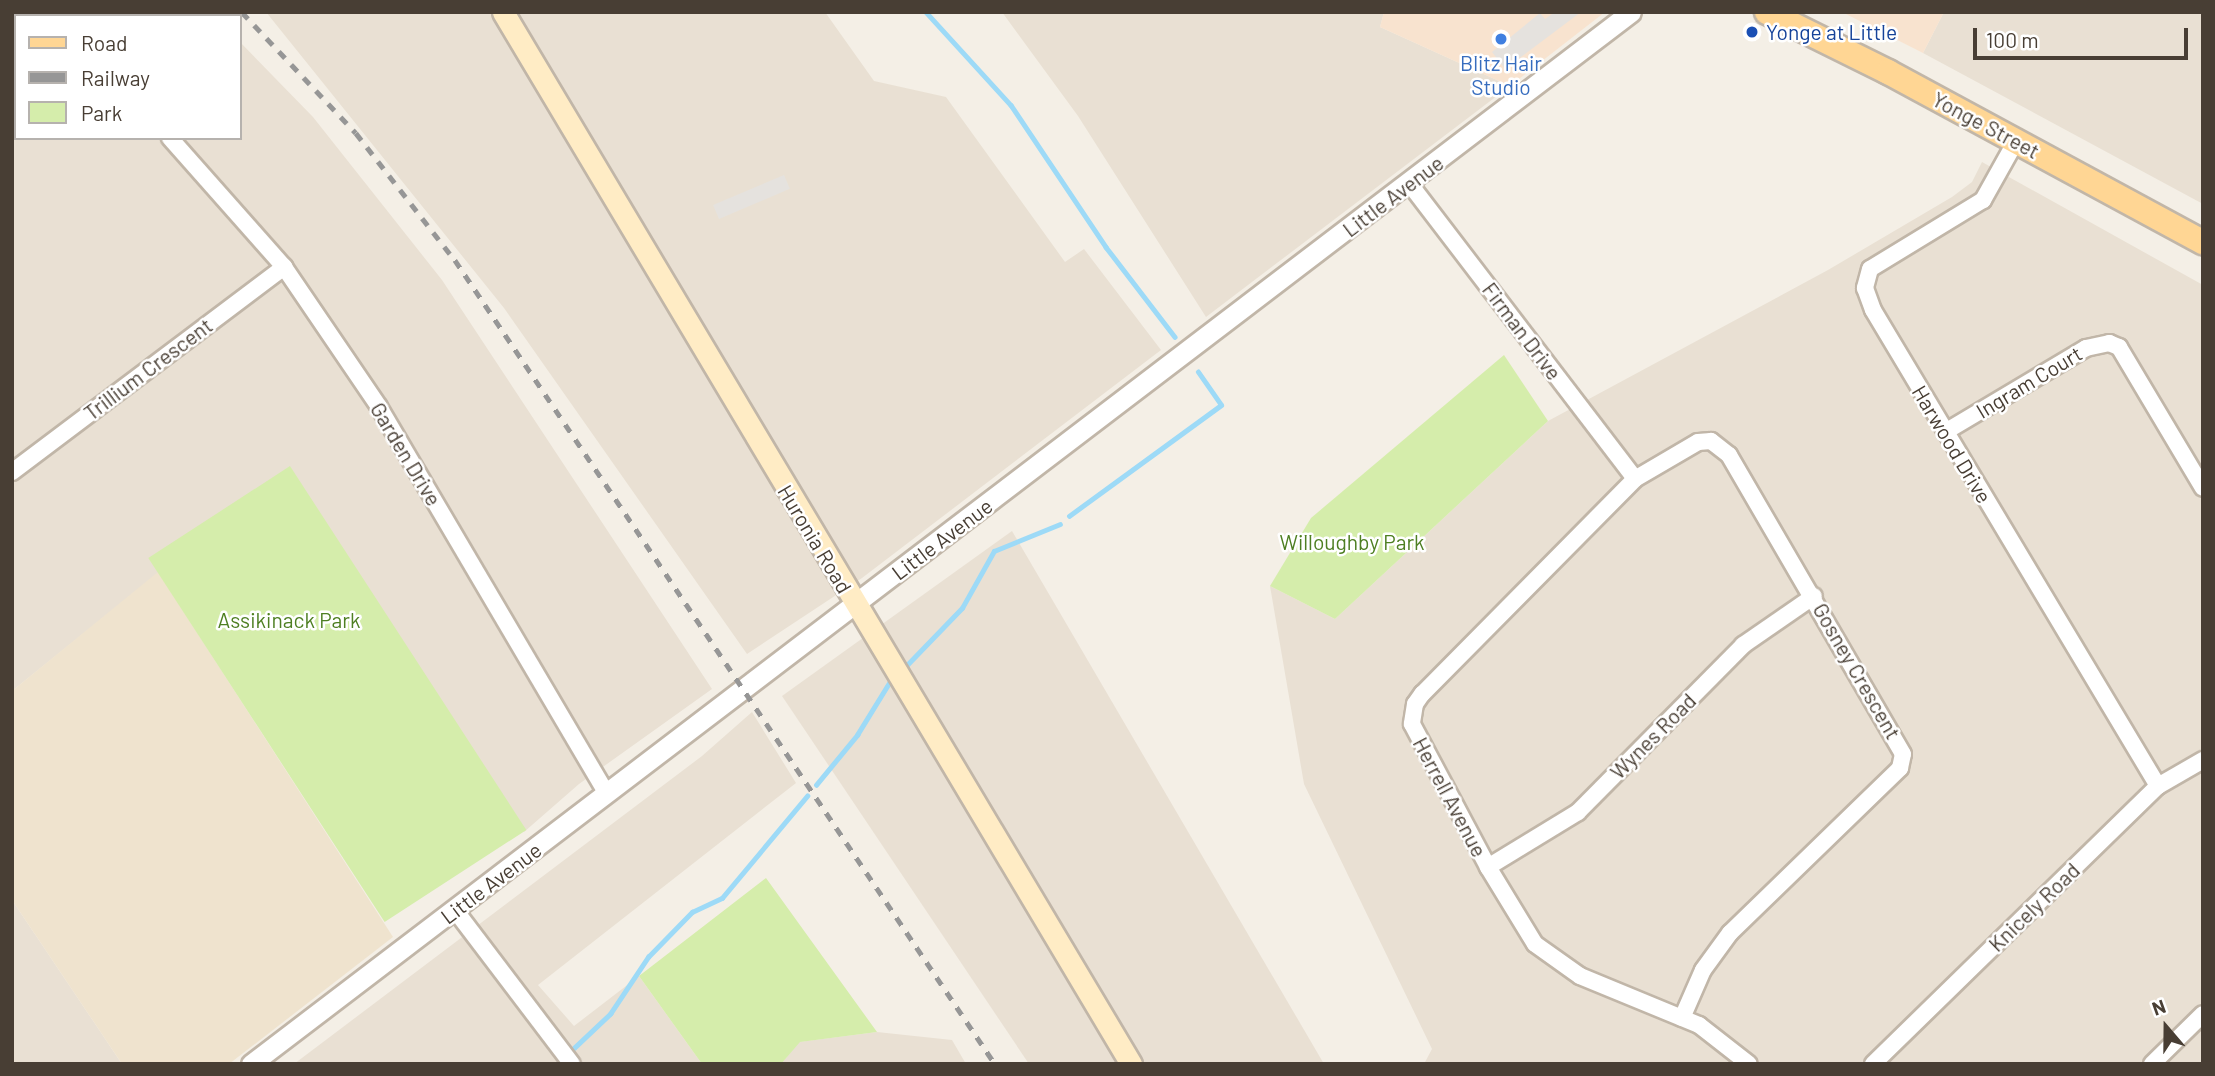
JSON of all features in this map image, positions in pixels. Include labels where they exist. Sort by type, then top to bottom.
[{"type":"main road","name":"Huronia Road","points":[[503,12],[1131,1064]]},
{"type":"main road","name":"Yonge Street","points":[[1768,12],[2203,242]]},
{"type":"street","name":"Little Avenue","points":[[251,1064],[1630,12]]},
{"type":"street","name":"Garden Drive","points":[[172,140],[284,267],[379,407],[607,794]]},
{"type":"street","name":"Harwood Drive","points":[[2016,141],[1983,200],[1870,269],[1866,281],[1872,310],[2158,786]]},
{"type":"street","name":"Firman Drive","points":[[1409,183],[1635,479]]},
{"type":"street","name":"Trillium Crescent","points":[[12,472],[284,267]]},
{"type":"street","name":"Ingram Court","points":[[1945,432],[2086,348],[2109,343],[2119,347],[2203,488]]},
{"type":"street","name":"Gosney Crescent","points":[[1635,479],[1698,442],[1721,446],[1898,739],[1903,760],[1900,768],[1730,933],[1703,970],[1682,1018]]},
{"type":"street","name":"Herrell Avenue","points":[[1635,479],[1415,704],[1412,724],[1416,739],[1519,922],[1553,960],[1580,976],[1682,1018],[1713,1034],[1748,1064]]},
{"type":"street","name":"Wynes Road","points":[[1488,867],[1578,812],[1743,645],[1814,596]]},
{"type":"street","name":"Knicely Road","points":[[1874,1064],[2158,786],[2203,760]]},
{"type":"street","points":[[456,910],[572,1064]]},
{"type":"street","points":[[2152,1064],[2203,1014]]},
{"type":"shaded area","points":[[12,12],[112,14],[14,14],[14,140],[242,140],[242,44],[313,117],[442,280],[712,689],[579,784],[524,832],[290,467],[12,691]]},
{"type":"shaded area","points":[[266,12],[825,12],[874,81],[946,97],[1065,262],[1084,249],[1161,350],[862,578],[747,654],[504,308]]},
{"type":"shaded area","points":[[1002,12],[1384,12],[1380,27],[1510,86],[1206,317],[1078,116]]},
{"type":"shaded area","points":[[1384,12],[1605,12],[1510,86],[1380,27]]},
{"type":"shaded area","points":[[1555,12],[1581,12],[1505,69],[1492,52],[1540,13],[1545,19]]},
{"type":"shaded area","points":[[1842,12],[1944,12],[1923,53]]},
{"type":"shaded area","points":[[1944,12],[2203,12],[2203,204],[1923,53]]},
{"type":"shaded area","points":[[1982,162],[2203,285],[2203,1064],[1424,1064],[1432,1049],[1304,784],[1270,586],[1335,619],[1548,421],[1828,270],[1952,197],[1972,182]]},
{"type":"shaded area","points":[[784,175],[790,189],[719,219],[713,205]]},
{"type":"shaded area","points":[[1012,531],[1324,1064],[1029,1064],[782,696]]},
{"type":"shaded area","points":[[158,572],[393,937],[229,1064],[122,1064],[12,900],[12,691]]},
{"type":"shaded area","points":[[752,712],[796,783],[538,985],[574,1026],[639,976],[702,1064],[294,1064],[702,756]]},
{"type":"shaded area","points":[[12,900],[122,1064],[12,1064]]},
{"type":"shaded area","points":[[877,1032],[952,1040],[966,1064],[781,1064],[799,1042]]},
{"type":"green space","name":"Willoughby Park","points":[[1504,355],[1548,421],[1335,619],[1270,586],[1311,518]]},
{"type":"green space","name":"Assikinack Park","points":[[290,466],[526,830],[385,922],[148,558]]},
{"type":"green space","points":[[766,878],[877,1032],[800,1042],[781,1064],[702,1064],[639,976]]},
{"type":"waterway","points":[[926,12],[1011,105],[1106,247],[1175,337]]},
{"type":"waterway","points":[[1069,516],[1221,405],[1198,372]]},
{"type":"waterway","points":[[903,669],[962,608],[994,551],[1060,524]]},
{"type":"waterway","points":[[816,785],[857,735],[889,683]]},
{"type":"waterway","points":[[574,1048],[610,1014],[648,957],[692,912],[722,898],[807,796]]},
{"type":"railway","points":[[242,12],[356,133],[455,260],[995,1064]]},
{"type":"place","name":"Yonge at Little","points":[[1752,32]]},
{"type":"place","name":"Blitz Hair Studio","points":[[1501,39]]}]
